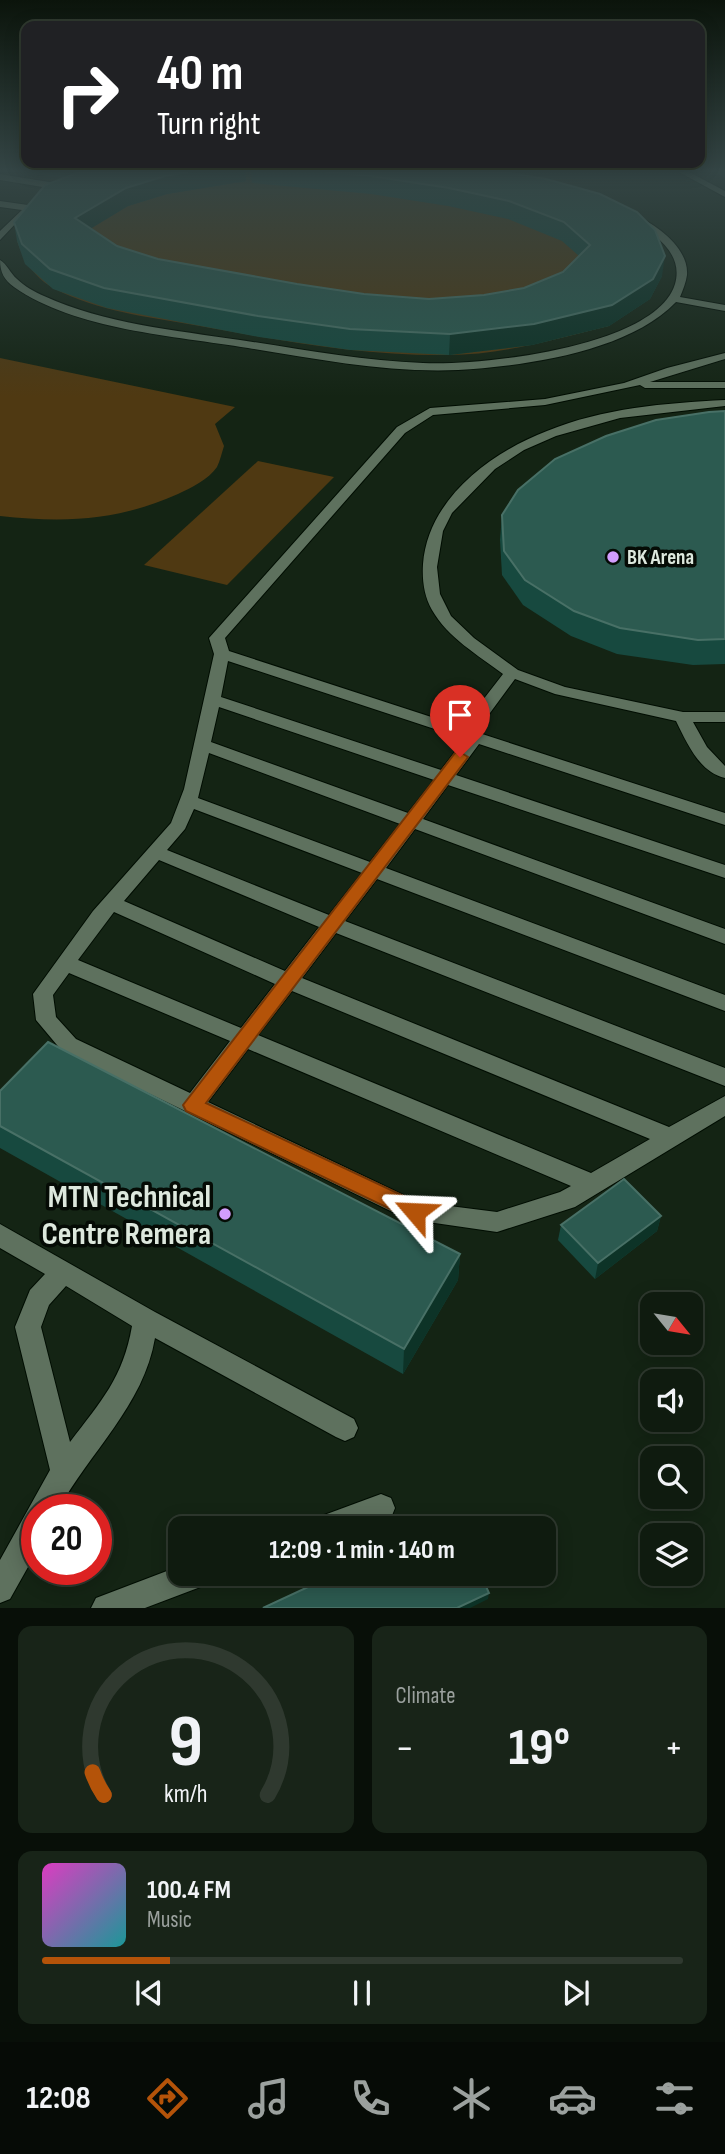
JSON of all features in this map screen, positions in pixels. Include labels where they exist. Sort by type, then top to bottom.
[{"type":"street","points":[[0,263],[14,282],[37,295],[109,320],[319,356],[435,366],[486,364],[587,346],[627,331],[660,313],[676,299],[682,284],[681,265],[673,247]]},
{"type":"street","points":[[676,299],[725,308]]},
{"type":"street","points":[[725,356],[682,366],[627,386],[545,402],[430,412],[401,430],[217,638],[222,654],[188,800],[178,824],[111,902],[43,994],[46,1020],[69,1045],[415,1212],[497,1222],[567,1200],[725,1105]]},
{"type":"street","points":[[627,386],[725,385]]},
{"type":"street","points":[[725,403],[641,410],[590,421],[544,436],[502,458],[475,478],[435,527],[429,565],[430,588],[445,618],[512,673],[561,691],[683,717],[725,717]]},
{"type":"street","points":[[222,654],[725,819]]},
{"type":"street","points":[[193,1105],[445,777],[512,673]]},
{"type":"street","points":[[212,699],[725,872]]},
{"type":"street","points":[[683,717],[691,735],[715,768],[725,773]]},
{"type":"street","points":[[202,744],[725,937]]},
{"type":"street","points":[[188,800],[725,1003]]},
{"type":"street","points":[[155,852],[725,1077]]},
{"type":"street","points":[[111,902],[288,981],[669,1137]]},
{"type":"street","points":[[65,963],[592,1184]]},
{"type":"street","points":[[0,1236],[146,1320],[345,1428]]},
{"type":"street","points":[[63,1272],[39,1298],[28,1326],[64,1472]]},
{"type":"street","points":[[52,1494],[64,1472],[121,1397],[140,1355],[146,1320]]},
{"type":"street","points":[[359,1516],[381,1508]]},
{"type":"street","points":[[0,1589],[21,1551]]},
{"type":"street","points":[[106,1608],[168,1585]]},
{"type":"shaded area","points":[[19,247],[601,247],[609,326],[529,345],[468,354],[415,355],[351,350],[159,319],[88,303],[48,285],[36,275]]},
{"type":"shaded area","points":[[0,358],[235,407],[215,424],[224,446],[217,467],[205,479],[188,489],[156,503],[112,515],[69,519],[0,516]]},
{"type":"shaded area","points":[[258,461],[334,477],[227,585],[144,565]]},
{"type":"building","points":[[25,247],[120,247],[158,259],[297,284],[364,294],[429,299],[484,295],[524,288],[563,272],[588,247],[662,247],[665,256],[653,279],[612,305],[534,324],[450,334],[350,329],[258,316],[104,288],[50,269]]},
{"type":"building","name":"BK Arena","points":[[725,411],[725,639],[698,640],[620,628],[574,611],[525,580],[504,551],[502,515],[518,490],[555,459],[606,436],[656,420]]},
{"type":"building","name":"MTN Technical Centre Remera","points":[[48,1042],[460,1254],[404,1349],[0,1126],[0,1091]]},
{"type":"building","points":[[624,1179],[661,1216],[598,1263],[561,1225]]},
{"type":"building","points":[[310,1586],[486,1586],[489,1593],[457,1608],[263,1608]]},
{"type":"place","name":"BK Arena","points":[[613,557]]},
{"type":"place","name":"MTN Technical Centre Remera","points":[[225,1214]]},
{"type":"route","points":[[415,1212],[193,1105],[460,757]]}]
